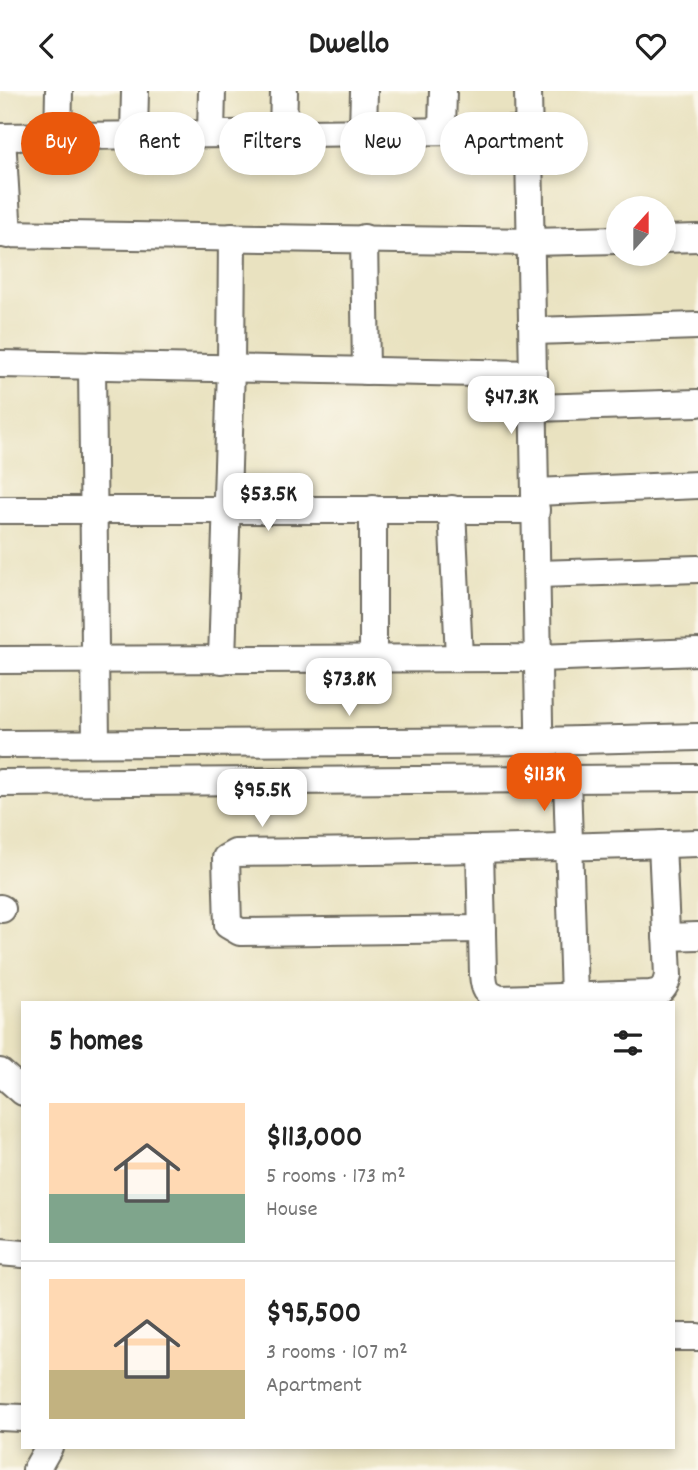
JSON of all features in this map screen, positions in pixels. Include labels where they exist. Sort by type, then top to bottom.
[{"type":"street","points":[[59,91],[59,112]]},
{"type":"street","points":[[135,91],[135,112]]},
{"type":"street","points":[[211,133],[212,91]]},
{"type":"street","points":[[283,112],[284,91]]},
{"type":"street","points":[[363,112],[364,91]]},
{"type":"street","points":[[442,112],[443,91]]},
{"type":"street","points":[[528,91],[529,112]]},
{"type":"street","points":[[205,133],[219,133]]},
{"type":"street","points":[[21,137],[1,137],[4,234],[531,242],[606,240]]},
{"type":"street","points":[[530,175],[540,780]]},
{"type":"street","points":[[222,660],[232,237]]},
{"type":"street","points":[[676,239],[698,238]]},
{"type":"street","points":[[364,239],[366,370]]},
{"type":"street","points":[[533,331],[698,326]]},
{"type":"street","points":[[0,364],[534,374]]},
{"type":"street","points":[[92,365],[96,743]]},
{"type":"street","points":[[534,408],[698,403]]},
{"type":"street","points":[[0,510],[452,509],[698,485]]},
{"type":"street","points":[[373,509],[373,659]]},
{"type":"street","points":[[452,509],[458,657]]},
{"type":"street","points":[[538,574],[698,569]]},
{"type":"street","points":[[0,660],[539,658],[698,652]]},
{"type":"street","points":[[0,744],[541,741],[698,737]]},
{"type":"street","points":[[159,743],[160,783]]},
{"type":"street","points":[[0,783],[698,778]]},
{"type":"street","points":[[567,780],[574,996]]},
{"type":"street","points":[[482,929],[240,932],[228,925],[226,858],[235,853],[480,851],[569,845],[698,843]]},
{"type":"street","points":[[480,851],[484,988],[489,995],[500,999],[660,992],[666,986],[668,976],[662,844]]},
{"type":"street","points":[[666,937],[698,936]]},
{"type":"street","points":[[0,1072],[21,1090]]},
{"type":"street","points":[[0,1252],[21,1254]]},
{"type":"street","points":[[675,1337],[698,1336]]},
{"type":"street","points":[[0,1417],[21,1418]]},
{"type":"street","points":[[36,1470],[48,1449]]}]
